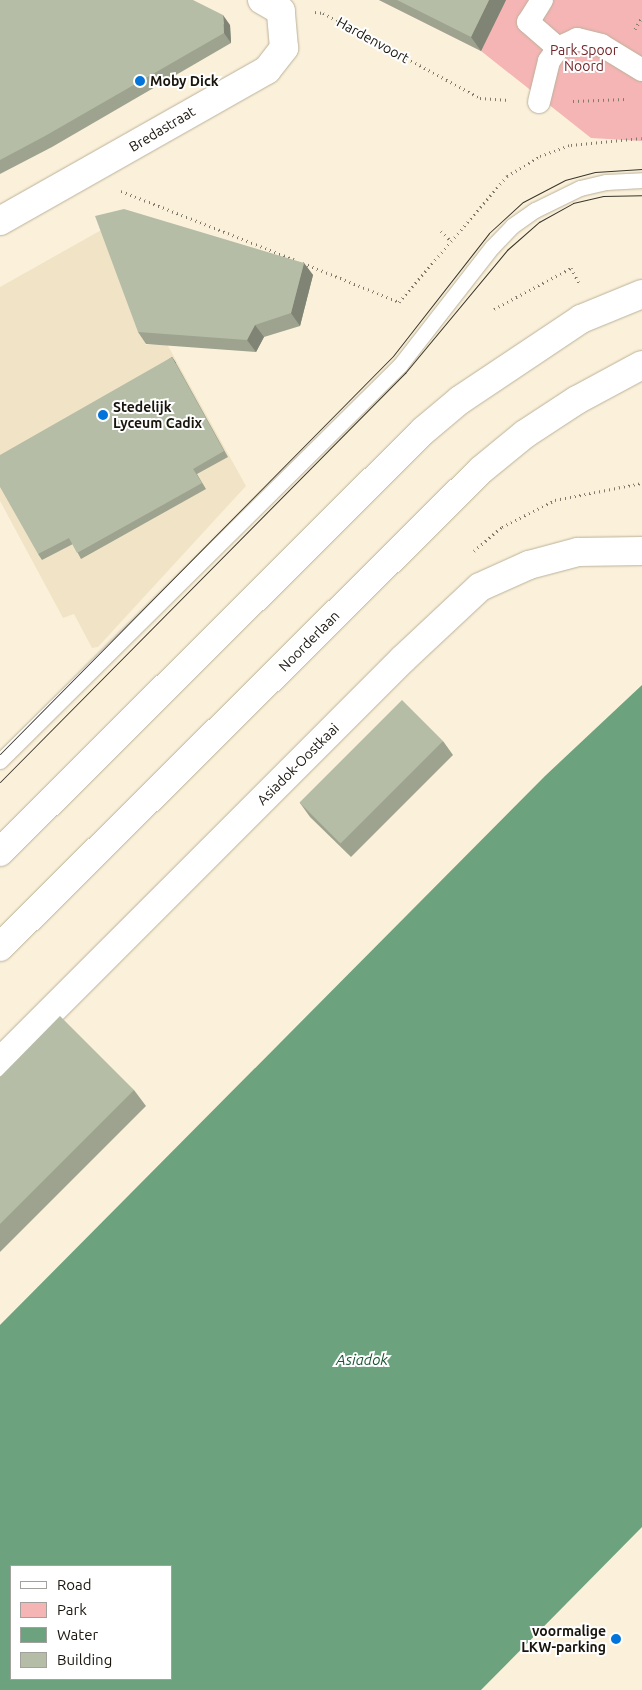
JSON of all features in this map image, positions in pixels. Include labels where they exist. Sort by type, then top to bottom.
[{"type":"main road","name":"Bredastraat","points":[[0,221],[83,176],[267,70],[284,48],[271,5]]},
{"type":"main road","points":[[0,852],[388,465],[460,400],[593,312],[642,294]]},
{"type":"main road","name":"Noorderlaan","points":[[0,947],[440,511],[525,434],[577,400],[642,366]]},
{"type":"main road","name":"Asiadok-Oostkaai","points":[[0,1062],[403,659],[480,587],[529,565],[578,552],[642,551]]},
{"type":"street","points":[[542,0],[528,22],[558,48]]},
{"type":"street","points":[[540,102],[549,61],[558,48],[577,39],[588,39],[642,70]]},
{"type":"lane","points":[[0,761],[400,365],[492,247],[512,226],[560,197],[606,182],[642,180]]},
{"type":"path","name":"Hardenvoort","points":[[271,5],[323,13],[480,98]]},
{"type":"path","points":[[83,176],[398,302]]},
{"type":"path","points":[[441,232],[451,241]]},
{"type":"path","points":[[494,309],[571,268],[593,312]]},
{"type":"shaded area","name":"Stedelijk Lyceum Cadix","points":[[103,229],[146,345],[167,344],[246,486],[98,647],[92,648],[74,614],[63,618],[0,501],[0,287]]},
{"type":"green space","name":"Park Spoor Noord","points":[[379,0],[642,0],[642,141],[591,138],[481,51]]},
{"type":"water","name":"Asiadok","points":[[642,685],[642,1527],[481,1690],[0,1690],[0,1325],[545,776]]},
{"type":"building","points":[[0,0],[193,0],[223,15],[224,33],[0,160]]},
{"type":"building","points":[[397,0],[489,0],[471,37]]},
{"type":"building","points":[[124,209],[304,263],[291,313],[255,325],[247,340],[138,332],[95,216]]},
{"type":"building","points":[[172,357],[224,451],[193,469],[202,483],[77,553],[69,538],[38,554],[0,487],[0,455]]},
{"type":"building","points":[[402,700],[443,741],[340,844],[299,803]]},
{"type":"building","points":[[60,1016],[134,1090],[0,1224],[0,1077]]},
{"type":"tram line","points":[[0,754],[393,356],[489,233],[523,202],[565,180],[595,172],[642,169]]},
{"type":"tram line","points":[[0,782],[405,373],[507,250],[539,222],[573,203],[603,196],[642,195]]},
{"type":"place","name":"Moby Dick","points":[[140,81]]},
{"type":"place","name":"Stedelijk Lyceum Cadix","points":[[103,415]]},
{"type":"place","name":"voormalige LKW-parking","points":[[616,1639]]}]
